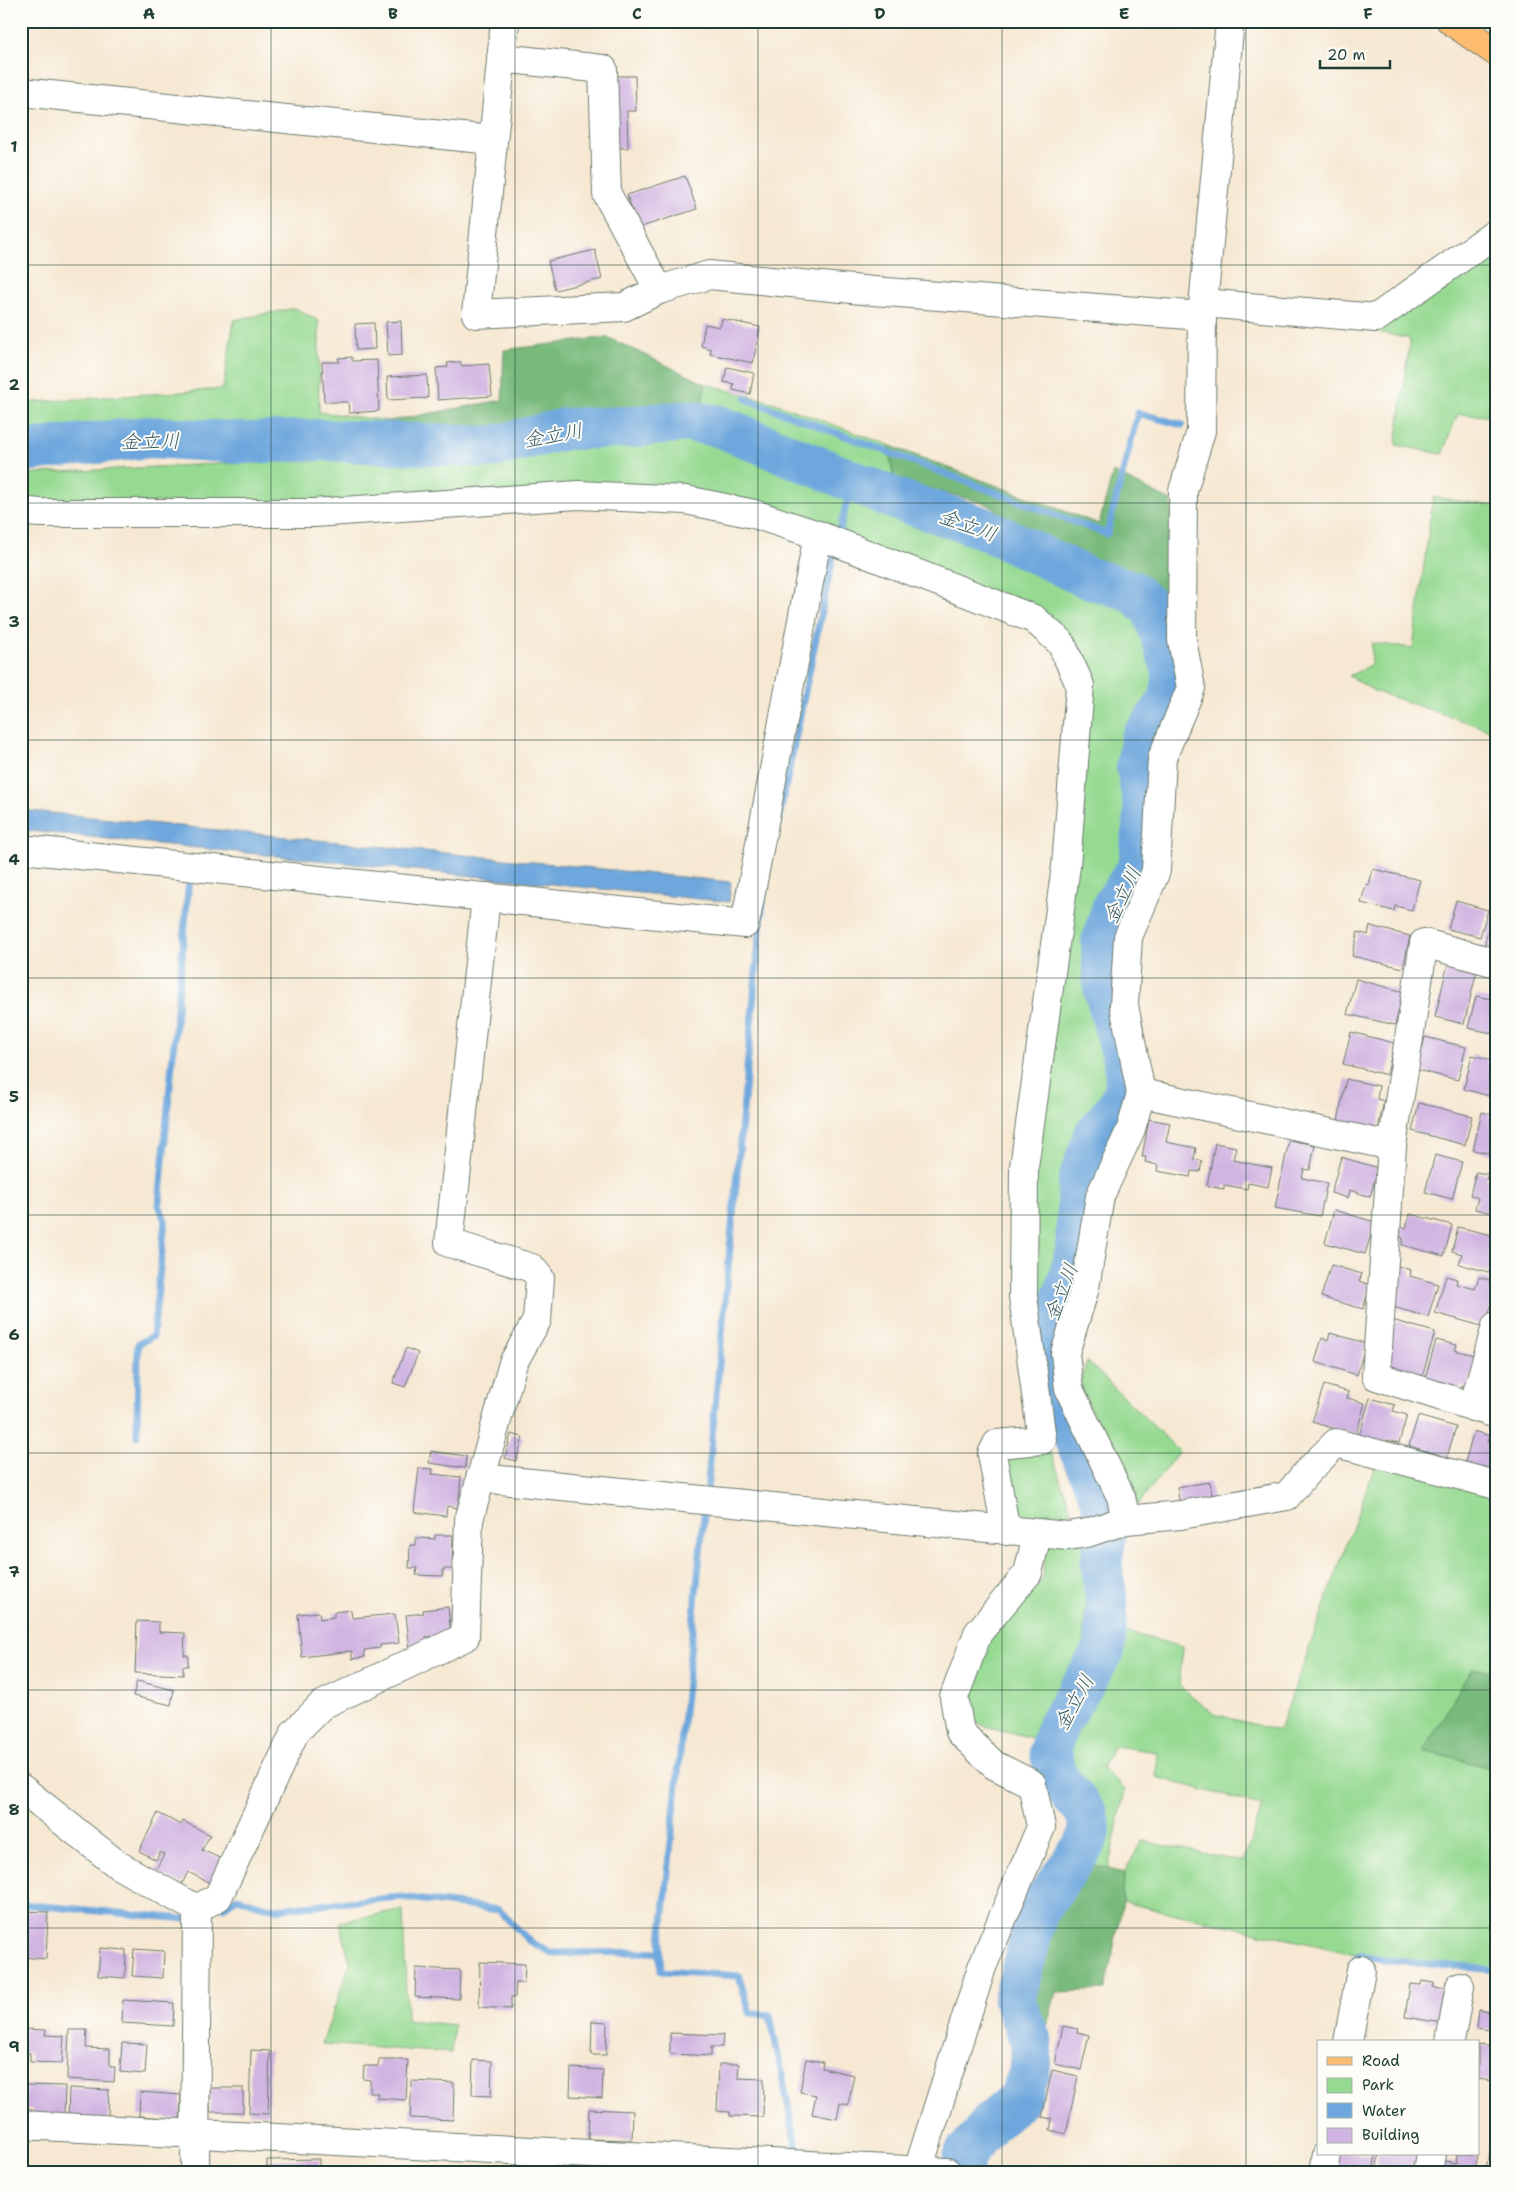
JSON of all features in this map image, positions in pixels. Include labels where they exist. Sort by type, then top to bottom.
[{"type":"main road","points":[[1451,21],[1496,52]]},
{"type":"street","points":[[505,21],[476,314],[624,307],[660,290],[709,275],[873,291],[1376,318],[1496,234]]},
{"type":"street","points":[[1126,1520],[1121,1497],[1069,1389],[1065,1353],[1085,1288],[1100,1196],[1131,1129],[1141,1093],[1124,1005],[1128,938],[1156,870],[1162,758],[1191,688],[1182,640],[1183,491],[1201,431],[1203,309],[1230,21]]},
{"type":"street","points":[[501,58],[603,69],[607,194],[660,290]]},
{"type":"street","points":[[21,92],[492,140]]},
{"type":"street","points":[[21,511],[39,513],[312,513],[578,495],[686,500],[754,514],[818,535],[1034,619],[1061,643],[1080,685],[1066,866],[1024,1167],[1023,1296],[1042,1440],[998,1444],[992,1454],[1006,1532]]},
{"type":"street","points":[[21,848],[745,924],[818,535]]},
{"type":"street","points":[[197,1909],[218,1897],[295,1732],[322,1705],[465,1637],[468,1520],[513,1363],[536,1320],[540,1278],[532,1268],[448,1243],[486,897]]},
{"type":"street","points":[[1496,963],[1424,943],[1392,1146],[1376,1376],[1484,1410],[1496,1326]]},
{"type":"street","points":[[1141,1093],[1392,1146]]},
{"type":"street","points":[[480,1478],[1006,1532],[1068,1536],[1087,1533],[1126,1520],[1181,1515],[1286,1496],[1336,1443],[1496,1485]]},
{"type":"street","points":[[929,2171],[982,1967],[1042,1827],[1032,1784],[994,1765],[960,1732],[954,1697],[978,1633],[1028,1573],[1034,1548],[1034,1534]]},
{"type":"street","points":[[21,1788],[118,1865],[197,1909]]},
{"type":"street","points":[[195,2172],[197,1909]]},
{"type":"street","points":[[1348,2040],[1361,1970]]},
{"type":"street","points":[[1450,2040],[1460,1986]]},
{"type":"street","points":[[21,2125],[947,2172]]},
{"type":"street","points":[[1324,2172],[1327,2156]]},
{"type":"street","points":[[1428,2172],[1431,2156]]},
{"type":"green space","points":[[1496,240],[1496,417],[1458,414],[1442,454],[1396,445],[1410,339],[1373,331]]},
{"type":"green space","points":[[295,308],[319,321],[319,412],[389,421],[394,431],[250,435],[103,432],[21,443],[21,403],[223,389],[234,320]]},
{"type":"green space","points":[[607,337],[706,384],[700,409],[564,416],[482,438],[394,431],[389,421],[502,400],[504,350]]},
{"type":"green space","points":[[706,384],[775,403],[888,445],[894,479],[700,409]]},
{"type":"green space","points":[[700,430],[1138,608],[1164,690],[1125,752],[1135,812],[1129,862],[1105,897],[1090,962],[1113,1090],[1072,1165],[1063,1271],[1034,1323],[1029,1170],[1073,877],[1067,635],[745,499],[21,503],[21,474],[271,461],[502,457],[573,435],[637,438]]},
{"type":"green space","points":[[888,445],[1099,524],[1113,472],[1171,501],[1175,596],[1073,560],[987,504],[894,479]]},
{"type":"green space","points":[[1433,497],[1494,506],[1496,498],[1496,732],[1374,691],[1349,676],[1371,665],[1372,643],[1413,648]]},
{"type":"green space","points":[[1087,1361],[1179,1451],[1138,1505],[1079,1386]]},
{"type":"green space","points":[[1007,1450],[1052,1455],[1088,1561],[1082,1658],[1032,1738],[962,1720],[986,1645],[1043,1578],[1046,1530],[1014,1522],[1003,1461]]},
{"type":"green space","points":[[1376,1463],[1496,1494],[1496,1673],[1472,1668],[1424,1751],[1496,1769],[1496,1970],[1394,1961],[1359,1955],[1123,1902],[1124,1873],[1142,1841],[1243,1861],[1263,1806],[1156,1777],[1158,1752],[1114,1746],[1102,1767],[1125,1790],[1108,1869],[1090,1864],[1102,1829],[1090,1790],[1064,1758],[1074,1731],[1106,1686],[1126,1632],[1183,1647],[1179,1685],[1214,1714],[1279,1731]]},
{"type":"green space","points":[[1472,1668],[1496,1673],[1496,1769],[1423,1751]]},
{"type":"green space","points":[[1090,1864],[1124,1873],[1123,1902],[1105,1990],[1056,1992],[1044,2037],[1024,1997],[1051,1913]]},
{"type":"green space","points":[[403,1909],[407,2020],[454,2025],[451,2053],[322,2044],[350,1963],[340,1922]]},
{"type":"water","points":[[21,810],[731,882],[729,902],[21,830]]},
{"type":"building","points":[[610,76],[635,76],[636,111],[627,111],[628,148],[612,148]]},
{"type":"building","points":[[685,176],[697,209],[638,228],[627,195]]},
{"type":"building","points":[[595,250],[602,279],[555,290],[548,261]]},
{"type":"building","points":[[722,319],[760,327],[753,363],[710,354],[711,349],[701,346],[705,324],[720,327]]},
{"type":"building","points":[[401,321],[402,355],[388,356],[386,322]]},
{"type":"building","points":[[374,323],[375,349],[356,350],[355,324]]},
{"type":"building","points":[[352,357],[352,361],[377,360],[379,411],[349,413],[348,402],[324,402],[322,362],[339,362],[338,358]]},
{"type":"building","points":[[461,362],[461,366],[489,364],[492,396],[438,400],[436,368],[448,367],[447,363]]},
{"type":"building","points":[[727,367],[754,373],[750,394],[733,390],[734,384],[724,382]]},
{"type":"building","points":[[427,375],[428,398],[388,400],[387,377]]},
{"type":"building","points":[[1373,869],[1420,880],[1412,910],[1395,906],[1394,911],[1361,903],[1366,884],[1369,885]]},
{"type":"building","points":[[1456,901],[1488,910],[1480,937],[1448,929]]},
{"type":"building","points":[[1493,910],[1496,910],[1496,950],[1484,947]]},
{"type":"building","points":[[1370,926],[1410,936],[1403,968],[1352,956],[1358,932],[1368,935]]},
{"type":"building","points":[[1448,963],[1477,970],[1464,1024],[1435,1017]]},
{"type":"building","points":[[1356,979],[1404,992],[1395,1025],[1347,1014]]},
{"type":"building","points":[[1476,996],[1496,1000],[1496,1034],[1468,1028]]},
{"type":"building","points":[[1351,1032],[1394,1043],[1387,1075],[1343,1064]]},
{"type":"building","points":[[1425,1037],[1466,1047],[1458,1080],[1417,1070]]},
{"type":"building","points":[[1472,1055],[1496,1061],[1496,1098],[1464,1089]]},
{"type":"building","points":[[1346,1079],[1379,1086],[1377,1099],[1384,1101],[1378,1129],[1337,1126]]},
{"type":"building","points":[[1419,1103],[1472,1116],[1465,1145],[1412,1131]]},
{"type":"building","points":[[1482,1112],[1496,1116],[1496,1155],[1473,1150]]},
{"type":"building","points":[[1149,1119],[1170,1123],[1166,1142],[1196,1148],[1194,1159],[1202,1161],[1200,1172],[1191,1171],[1190,1177],[1157,1171],[1158,1165],[1145,1162],[1146,1157],[1142,1157]]},
{"type":"building","points":[[1289,1140],[1315,1145],[1310,1170],[1304,1169],[1302,1178],[1327,1183],[1320,1216],[1275,1208]]},
{"type":"building","points":[[1215,1143],[1236,1147],[1233,1160],[1272,1168],[1268,1187],[1248,1183],[1247,1189],[1224,1185],[1224,1189],[1207,1186]]},
{"type":"building","points":[[1435,1155],[1462,1162],[1452,1199],[1425,1192]]},
{"type":"building","points":[[1341,1157],[1378,1168],[1370,1197],[1350,1190],[1348,1198],[1331,1193]]},
{"type":"building","points":[[1476,1172],[1488,1174],[1486,1179],[1496,1181],[1496,1214],[1475,1209],[1478,1198],[1470,1195]]},
{"type":"building","points":[[1334,1210],[1375,1222],[1365,1254],[1325,1243]]},
{"type":"building","points":[[1410,1214],[1452,1225],[1444,1256],[1402,1245],[1403,1238],[1393,1235],[1395,1226],[1406,1228]]},
{"type":"building","points":[[1458,1227],[1496,1236],[1496,1274],[1459,1264],[1462,1254],[1452,1251]]},
{"type":"building","points":[[1331,1265],[1362,1274],[1359,1281],[1370,1285],[1363,1309],[1321,1297]]},
{"type":"building","points":[[1395,1265],[1411,1270],[1410,1276],[1438,1284],[1428,1317],[1393,1307]]},
{"type":"building","points":[[1446,1276],[1457,1279],[1456,1284],[1475,1289],[1479,1277],[1496,1282],[1496,1289],[1485,1327],[1435,1313]]},
{"type":"building","points":[[1392,1320],[1435,1332],[1421,1381],[1384,1365]]},
{"type":"building","points":[[1330,1333],[1366,1343],[1357,1375],[1315,1362],[1322,1338],[1328,1340]]},
{"type":"building","points":[[1436,1340],[1457,1345],[1455,1350],[1477,1356],[1468,1388],[1461,1385],[1459,1392],[1424,1382]]},
{"type":"building","points":[[406,1348],[418,1353],[405,1387],[393,1383]]},
{"type":"building","points":[[1324,1385],[1349,1392],[1347,1398],[1365,1403],[1356,1435],[1312,1422]]},
{"type":"building","points":[[1370,1398],[1395,1405],[1393,1411],[1407,1415],[1399,1443],[1387,1440],[1386,1444],[1359,1436]]},
{"type":"building","points":[[1418,1416],[1456,1427],[1447,1457],[1409,1446]]},
{"type":"building","points":[[1474,1431],[1489,1436],[1487,1442],[1496,1444],[1496,1476],[1464,1466]]},
{"type":"building","points":[[511,1434],[523,1437],[516,1461],[505,1458]]},
{"type":"building","points":[[431,1451],[466,1456],[465,1468],[429,1463]]},
{"type":"building","points":[[419,1468],[433,1469],[432,1474],[461,1477],[458,1508],[447,1506],[446,1516],[414,1512]]},
{"type":"building","points":[[1210,1482],[1213,1500],[1180,1505],[1177,1487]]},
{"type":"building","points":[[435,1535],[453,1535],[452,1569],[443,1569],[443,1576],[416,1575],[417,1568],[409,1568],[410,1545],[416,1545],[416,1538],[435,1539]]},
{"type":"building","points":[[448,1607],[451,1635],[426,1637],[427,1647],[410,1649],[406,1615],[424,1613],[423,1610]]},
{"type":"building","points":[[351,1610],[352,1618],[395,1614],[399,1643],[380,1645],[380,1648],[364,1650],[365,1657],[352,1659],[352,1651],[302,1657],[298,1614],[319,1612],[320,1619],[334,1617],[334,1612]]},
{"type":"building","points":[[137,1621],[159,1622],[159,1632],[185,1633],[184,1655],[188,1655],[188,1666],[183,1666],[183,1675],[135,1673]]},
{"type":"building","points":[[137,1681],[174,1690],[171,1705],[133,1696]]},
{"type":"building","points":[[158,1813],[181,1825],[183,1821],[210,1835],[202,1850],[224,1860],[212,1884],[188,1872],[182,1884],[155,1871],[164,1854],[160,1852],[156,1860],[139,1851]]},
{"type":"building","points":[[21,1911],[48,1912],[46,1959],[21,1957]]},
{"type":"building","points":[[100,1948],[126,1950],[125,1978],[98,1976]]},
{"type":"building","points":[[134,1949],[164,1951],[163,1978],[132,1976]]},
{"type":"building","points":[[480,1962],[525,1964],[524,1983],[516,1983],[515,1997],[511,1997],[511,2009],[479,2007]]},
{"type":"building","points":[[416,1968],[460,1970],[459,1999],[415,1997]]},
{"type":"building","points":[[1422,1981],[1434,1983],[1433,1987],[1448,1989],[1443,2023],[1405,2017],[1410,1984],[1421,1985]]},
{"type":"building","points":[[123,2000],[174,2003],[173,2026],[122,2023]]},
{"type":"building","points":[[1495,2005],[1496,2031],[1476,2028],[1478,2010],[1494,2013]]},
{"type":"building","points":[[592,2021],[607,2022],[606,2055],[591,2055]]},
{"type":"building","points":[[1063,2026],[1078,2029],[1077,2032],[1089,2035],[1081,2070],[1055,2064]]},
{"type":"building","points":[[24,2029],[46,2030],[45,2035],[64,2036],[62,2063],[30,2062],[30,2053],[23,2053]]},
{"type":"building","points":[[69,2030],[87,2030],[86,2048],[110,2049],[110,2067],[115,2067],[114,2082],[67,2079]]},
{"type":"building","points":[[670,2033],[723,2035],[722,2047],[711,2047],[711,2056],[670,2054]]},
{"type":"building","points":[[122,2043],[147,2044],[145,2074],[120,2072]]},
{"type":"building","points":[[1480,2045],[1496,2047],[1493,2081],[1480,2079]]},
{"type":"building","points":[[251,2050],[270,2051],[268,2114],[249,2113]]},
{"type":"building","points":[[806,2059],[823,2062],[822,2068],[854,2075],[848,2105],[840,2103],[837,2119],[812,2114],[816,2095],[800,2092]]},
{"type":"building","points":[[379,2060],[408,2060],[406,2100],[377,2098],[378,2093],[370,2093],[370,2080],[363,2079],[364,2066],[378,2066]]},
{"type":"building","points":[[473,2060],[492,2061],[491,2096],[472,2095]]},
{"type":"building","points":[[719,2064],[739,2064],[738,2078],[764,2079],[763,2117],[730,2116],[730,2112],[717,2111]]},
{"type":"building","points":[[571,2068],[603,2070],[602,2098],[570,2096]]},
{"type":"building","points":[[1052,2070],[1078,2076],[1066,2134],[1050,2130],[1052,2119],[1042,2117]]},
{"type":"building","points":[[412,2081],[454,2083],[453,2120],[410,2118]]},
{"type":"building","points":[[26,2085],[65,2086],[64,2116],[32,2115],[32,2109],[25,2109]]},
{"type":"building","points":[[69,2088],[109,2090],[108,2119],[68,2118]]},
{"type":"building","points":[[210,2088],[243,2088],[243,2112],[210,2112]]},
{"type":"building","points":[[140,2092],[181,2095],[180,2119],[139,2116]]},
{"type":"building","points":[[589,2109],[633,2111],[632,2140],[588,2139]]},
{"type":"building","points":[[1490,2145],[1496,2146],[1496,2172],[1486,2172]]},
{"type":"building","points":[[1336,2156],[1376,2156],[1373,2172],[1347,2172],[1334,2169]]},
{"type":"building","points":[[1379,2156],[1420,2156],[1418,2172],[1376,2172]]},
{"type":"building","points":[[1457,2156],[1478,2156],[1475,2172],[1436,2172],[1438,2160],[1456,2163]]},
{"type":"building","points":[[319,2159],[319,2172],[267,2172],[267,2160]]},
{"type":"waterway","points":[[746,399],[1107,534],[1138,413],[1182,425]]},
{"type":"waterway","name":"金立川","points":[[21,451],[150,437],[247,443],[318,440],[491,447],[565,429],[629,427],[687,421],[719,426],[898,500],[981,527],[1086,577],[1132,591],[1152,609],[1174,674],[1170,699],[1141,740],[1137,767],[1145,809],[1139,867],[1113,906],[1102,942],[1104,987],[1126,1069],[1125,1092],[1116,1109],[1095,1134],[1079,1180],[1076,1250],[1066,1290],[1046,1332],[1045,1372],[1102,1500],[1106,1535],[1101,1561],[1107,1604],[1104,1650],[1059,1723],[1050,1749],[1056,1776],[1086,1813],[1090,1827],[1086,1842],[1037,1912],[1014,2000],[1032,2044],[1029,2074],[1019,2099],[992,2122],[965,2154],[961,2172]]},
{"type":"waterway","points":[[840,529],[852,481]]},
{"type":"waterway","points":[[775,837],[834,551]]},
{"type":"waterway","points":[[137,1436],[138,1344],[153,1336],[165,1221],[159,1205],[189,880]]},
{"type":"waterway","points":[[707,1491],[763,899]]},
{"type":"waterway","points":[[660,1952],[704,1514]]},
{"type":"waterway","points":[[223,1907],[237,1898],[274,1909],[401,1897],[499,1910],[529,1941],[552,1953],[660,1952],[661,1971],[739,1976],[750,2013],[770,2015],[798,2155]]},
{"type":"waterway","points":[[21,1904],[185,1919]]},
{"type":"waterway","points":[[1352,1963],[1359,1955],[1394,1961],[1496,1970]]}]
